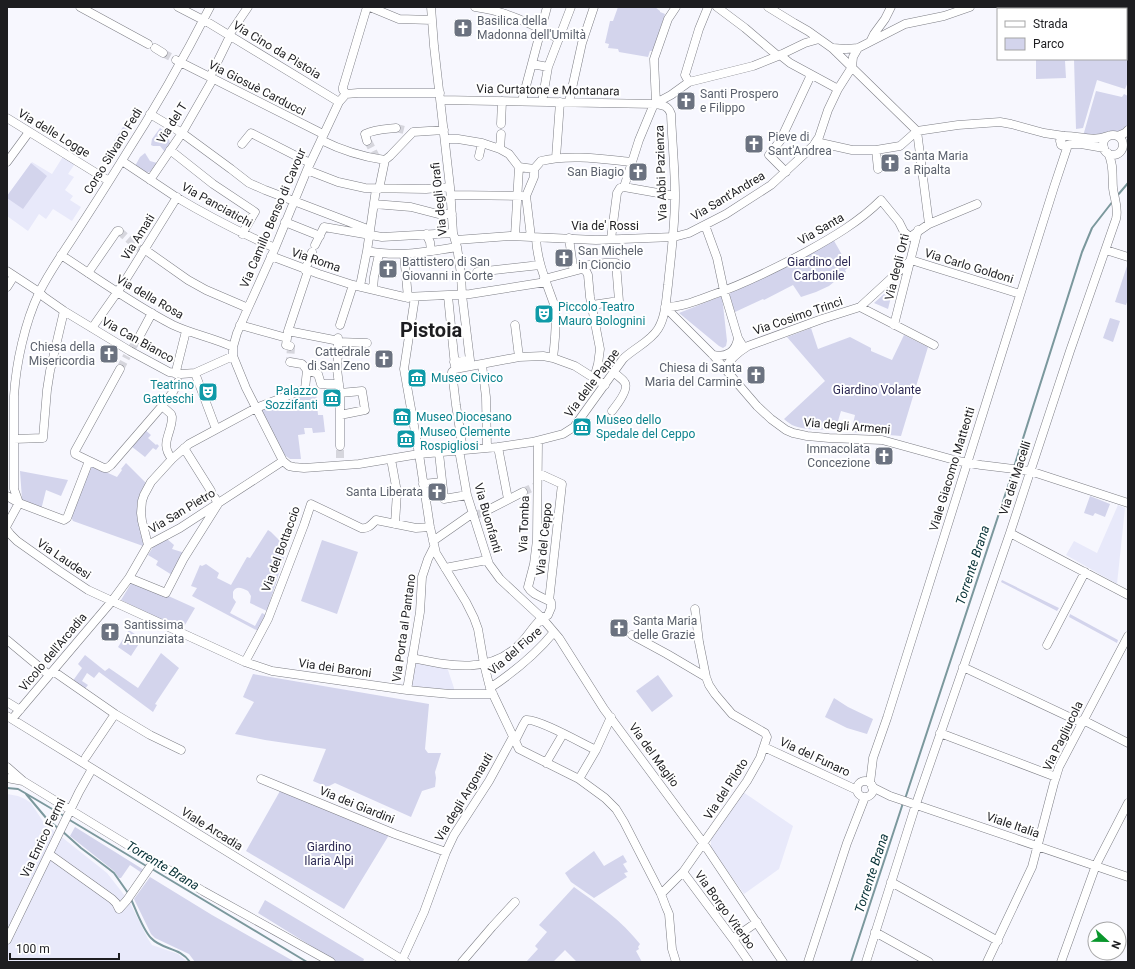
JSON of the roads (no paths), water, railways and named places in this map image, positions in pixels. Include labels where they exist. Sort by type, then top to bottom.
[{"type":"street","points":[[80,7],[163,53]]},
{"type":"street","name":"Via Cino da Pistoia","points":[[178,7],[230,34],[339,102]]},
{"type":"street","name":"Corso Silvano Fedi","points":[[19,503],[14,489],[14,396],[16,371],[24,336],[39,292],[61,255],[122,161],[210,7]]},
{"type":"street","name":"Via del T","points":[[150,180],[182,132],[211,78],[230,34],[248,7]]},
{"type":"street","points":[[346,94],[343,87],[369,7],[399,18],[432,20]]},
{"type":"street","name":"Via degli Orafi","points":[[431,7],[452,214],[455,240],[462,274],[462,295],[470,360],[455,365]]},
{"type":"street","points":[[475,7],[498,11],[512,16],[534,25],[559,39]]},
{"type":"street","points":[[522,101],[547,7]]},
{"type":"street","points":[[542,102],[548,67],[571,7]]},
{"type":"street","points":[[570,102],[584,34],[594,7]]},
{"type":"street","points":[[624,188],[639,140],[655,104],[654,59],[668,19],[676,7]]},
{"type":"street","points":[[689,82],[685,75],[699,29],[708,7]]},
{"type":"street","points":[[717,7],[779,56],[838,89]]},
{"type":"street","points":[[768,7],[802,27],[832,48],[911,127],[917,131],[929,224]]},
{"type":"street","points":[[872,40],[874,34],[885,19],[891,7]]},
{"type":"street","points":[[832,48],[846,50],[858,48],[905,24],[944,16],[970,7]]},
{"type":"street","points":[[802,18],[802,27]]},
{"type":"street","points":[[655,104],[689,82],[753,66],[779,56],[805,43],[819,39]]},
{"type":"street","name":"Via Sant'Andrea","points":[[674,237],[689,233],[726,214],[771,185],[816,142],[830,105],[852,67],[853,57],[858,48]]},
{"type":"street","name":"Via Giosuè Carducci","points":[[178,61],[322,137],[336,147],[368,157],[385,160]]},
{"type":"street","points":[[532,64],[548,67]]},
{"type":"street","points":[[786,172],[769,155],[780,141],[811,75]]},
{"type":"street","name":"Via Curtatone e Montanara","points":[[346,94],[358,93],[502,101],[655,104],[666,106],[669,110]]},
{"type":"street","name":"Via Camillo Benso di Cavour","points":[[233,356],[233,347],[240,325],[271,256],[308,166],[339,102],[346,94]]},
{"type":"street","points":[[502,101],[502,124]]},
{"type":"street","points":[[556,158],[560,102]]},
{"type":"street","name":"Via Abbi Pazienza","points":[[665,307],[674,237],[675,196],[671,114],[669,110]]},
{"type":"street","points":[[150,114],[182,132],[249,183],[347,221],[372,234]]},
{"type":"street","name":"Via delle Logge","points":[[7,118],[109,181]]},
{"type":"street","points":[[816,142],[852,150],[876,150],[900,146],[917,131],[958,125],[995,122],[1011,124],[1044,133],[1064,142],[1090,145],[1113,155],[1119,153],[1126,144],[1121,138],[1112,134],[1091,139],[1068,136],[1064,142]]},
{"type":"street","points":[[367,141],[365,134],[373,131],[400,129],[413,132],[444,130]]},
{"type":"street","points":[[1118,136],[1128,130]]},
{"type":"street","points":[[7,162],[29,132]]},
{"type":"street","points":[[356,285],[372,234],[377,204],[377,189],[385,160],[413,132]]},
{"type":"street","points":[[242,144],[251,133],[338,182],[365,188],[426,189],[450,186]]},
{"type":"street","points":[[500,149],[501,134]]},
{"type":"street","points":[[1106,151],[1104,141],[1108,136]]},
{"type":"street","points":[[445,139],[458,139],[482,143],[500,149],[509,154],[518,167],[515,236]]},
{"type":"street","name":"Viale Giacomo Matteotti","points":[[808,962],[865,790],[873,758],[1054,187],[1064,142]]},
{"type":"street","points":[[479,156],[482,143]]},
{"type":"street","points":[[170,150],[213,184],[255,212],[242,234]]},
{"type":"street","points":[[876,150],[878,169]]},
{"type":"street","name":"Via dei Macelli","points":[[866,962],[891,882],[913,803],[940,733],[1010,533],[1026,471],[1116,219],[1117,211],[1111,161],[1106,151]]},
{"type":"street","points":[[553,358],[556,313],[540,265],[537,247],[533,237],[526,196],[534,177],[534,169],[541,161],[556,158],[582,158],[632,162]]},
{"type":"street","name":"Via Panciatichi","points":[[122,161],[177,197],[242,234],[274,248]]},
{"type":"street","points":[[518,167],[534,169]]},
{"type":"street","points":[[612,239],[617,191],[620,188],[675,196]]},
{"type":"street","points":[[451,195],[526,196]]},
{"type":"street","name":"Via Amati","points":[[92,328],[117,292],[177,197]]},
{"type":"street","name":"Via Santa","points":[[665,307],[683,305],[724,291],[771,270],[826,241],[858,220],[881,200],[899,222],[904,232],[910,237],[918,230]]},
{"type":"street","points":[[377,204],[411,207],[438,214],[452,214]]},
{"type":"street","name":"Via degli Orti","points":[[894,325],[918,230],[977,204]]},
{"type":"street","points":[[285,222],[320,236]]},
{"type":"street","points":[[705,225],[717,258],[724,291],[738,338],[744,348],[725,369]]},
{"type":"street","points":[[290,346],[286,345],[288,334],[306,270],[324,227],[372,234],[426,234],[455,240]]},
{"type":"street","points":[[88,273],[117,231],[119,231]]},
{"type":"street","points":[[426,234],[430,242],[431,251]]},
{"type":"street","name":"Via de' Rossi","points":[[455,240],[515,236],[596,240],[674,237]]},
{"type":"street","points":[[569,238],[580,268],[586,271],[588,275],[600,350],[594,378]]},
{"type":"street","points":[[367,252],[379,254],[404,254],[431,251],[455,240]]},
{"type":"street","points":[[143,250],[188,280],[206,290],[248,308]]},
{"type":"street","points":[[1106,250],[1128,257]]},
{"type":"street","points":[[373,289],[374,276],[379,254]]},
{"type":"street","points":[[404,254],[412,297],[404,368],[433,544],[438,557],[466,602],[477,624],[484,664],[492,691],[519,749],[579,780],[605,798],[616,809],[661,894],[669,914],[671,944],[676,962]]},
{"type":"street","name":"Via della Rosa","points":[[61,255],[117,292],[174,325],[233,347]]},
{"type":"street","name":"Via Roma","points":[[271,256],[306,270],[404,298],[462,295],[545,281],[580,268],[605,263],[616,263],[619,301],[591,301]]},
{"type":"street","name":"Via Carlo Goldoni","points":[[910,260],[1020,294]]},
{"type":"street","name":"Via Cosimo Trinci","points":[[744,348],[822,319],[860,307],[910,260]]},
{"type":"street","points":[[477,272],[540,265]]},
{"type":"street","name":"Via Can Bianco","points":[[7,271],[64,311],[130,352],[179,377],[195,373],[233,356]]},
{"type":"street","points":[[7,287],[14,276]]},
{"type":"street","name":"Via Roma","points":[[340,324],[356,285]]},
{"type":"street","points":[[448,296],[455,365],[482,364],[519,357],[543,356],[575,366],[605,385]]},
{"type":"street","name":"Via degli Armeni","points":[[665,307],[713,355],[764,414],[780,426],[793,433],[829,438],[882,440],[958,461],[1026,471],[1128,503]]},
{"type":"street","name":"Via delle Pappe","points":[[538,441],[563,434],[574,427],[628,354],[652,337],[657,331],[662,322],[665,307]]},
{"type":"street","name":"Via Cosimo Trinci","points":[[860,307],[934,345]]},
{"type":"street","points":[[14,439],[43,438],[50,371],[64,311]]},
{"type":"street","points":[[138,339],[152,313]]},
{"type":"street","points":[[240,325],[288,334],[368,343]]},
{"type":"street","points":[[514,325],[519,357]]},
{"type":"street","points":[[120,368],[74,453],[104,468],[108,468],[173,392],[179,377],[177,367],[186,330]]},
{"type":"street","points":[[713,355],[723,356],[730,352],[736,347],[738,338]]},
{"type":"street","points":[[338,340],[337,369],[340,393],[340,446]]},
{"type":"street","points":[[233,356],[256,408],[283,461],[289,466],[304,468],[340,462],[391,459],[419,454],[498,447],[538,441],[538,473]]},
{"type":"street","points":[[290,362],[303,365],[307,370],[318,374],[321,384],[339,384]]},
{"type":"street","points":[[482,364],[486,397],[487,448]]},
{"type":"street","name":"Via Buonfanti","points":[[455,365],[452,371],[468,495],[487,560],[500,578],[542,618],[554,632]]},
{"type":"street","points":[[148,545],[141,513],[142,501],[151,482],[184,448],[256,408],[305,389],[307,370]]},
{"type":"street","points":[[612,411],[624,394],[626,387],[625,383],[614,372]]},
{"type":"street","points":[[195,373],[216,429]]},
{"type":"street","points":[[340,393],[362,391],[365,410],[340,415]]},
{"type":"street","points":[[162,406],[171,414],[172,417],[166,448],[167,454],[172,459]]},
{"type":"street","points":[[498,447],[508,499]]},
{"type":"street","points":[[129,578],[166,593],[215,498],[184,448]]},
{"type":"street","points":[[439,453],[444,499],[468,495]]},
{"type":"street","points":[[391,459],[397,492],[395,524]]},
{"type":"street","points":[[7,496],[19,503],[64,520],[67,518],[89,461]]},
{"type":"street","name":"Via San Pietro","points":[[112,601],[129,578],[148,545],[180,528],[215,498],[283,461]]},
{"type":"street","name":"Via del Ceppo","points":[[538,473],[562,484],[549,601]]},
{"type":"street","name":"Via Tomba","points":[[538,473],[537,540],[533,568],[528,588],[533,593],[549,601]]},
{"type":"street","points":[[423,484],[442,482]]},
{"type":"street","points":[[486,511],[523,492]]},
{"type":"street","points":[[7,525],[19,503]]},
{"type":"street","name":"Via del Bottaccio","points":[[245,662],[268,619],[311,504],[361,528],[369,527],[376,520],[416,528],[430,527]]},
{"type":"street","points":[[433,544],[449,530],[474,515]]},
{"type":"street","name":"Via Laudesi","points":[[7,530],[17,541],[88,590],[182,633]]},
{"type":"street","points":[[1010,533],[1128,595]]},
{"type":"street","name":"Via Porta al Pantano","points":[[407,690],[420,612],[422,577],[433,544]]},
{"type":"street","points":[[446,570],[487,560]]},
{"type":"street","points":[[1047,645],[1085,572]]},
{"type":"street","name":"Vicolo dell'Arcadia","points":[[10,717],[20,710],[112,601]]},
{"type":"street","points":[[412,658],[446,665],[479,666],[506,655],[520,644],[542,618],[548,615],[551,608],[549,601]]},
{"type":"street","points":[[695,609],[699,642],[709,685],[714,694],[732,714],[766,735],[767,737],[764,747]]},
{"type":"street","name":"Via del Maglio","points":[[554,632],[611,717],[704,844],[783,961]]},
{"type":"street","name":"Via del Fiore","points":[[492,691],[541,647],[554,632]]},
{"type":"street","name":"Via dei Baroni","points":[[182,633],[245,662],[272,671],[407,690],[450,694],[492,691]]},
{"type":"street","points":[[632,635],[706,677]]},
{"type":"street","points":[[7,640],[51,673],[115,714],[150,735],[181,750]]},
{"type":"street","name":"Via Pagliucola","points":[[988,962],[1032,867],[1059,767],[1127,640]]},
{"type":"street","points":[[963,667],[1128,743]]},
{"type":"street","points":[[7,702],[20,710]]},
{"type":"street","points":[[86,757],[115,714]]},
{"type":"street","name":"Viale Arcadia","points":[[10,717],[404,961]]},
{"type":"street","points":[[579,780],[596,750],[611,717]]},
{"type":"street","name":"Via degli Argonauti","points":[[404,961],[454,835],[526,720],[530,719],[563,734]]},
{"type":"street","points":[[940,733],[1056,777]]},
{"type":"street","points":[[546,763],[563,734],[596,750]]},
{"type":"street","name":"Via del Funaro","points":[[764,747],[865,790]]},
{"type":"street","name":"Via del Piloto","points":[[661,894],[683,872],[704,844],[752,774],[764,747]]},
{"type":"street","points":[[7,767],[23,781],[69,812],[153,863],[331,962]]},
{"type":"street","name":"Via Enrico Fermi","points":[[7,940],[56,838],[92,769]]},
{"type":"street","points":[[7,778],[23,781]]},
{"type":"street","name":"Via dei Giardini","points":[[261,779],[395,834],[446,852]]},
{"type":"street","name":"Viale Italia","points":[[865,790],[913,803],[1128,877]]},
{"type":"street","points":[[1061,962],[1096,866],[1128,803]]},
{"type":"street","points":[[49,854],[112,899],[119,909],[153,863]]},
{"type":"street","name":"Via Borgo Viterbo","points":[[683,872],[749,962]]},
{"type":"street","points":[[891,882],[998,941]]},
{"type":"street","points":[[462,962],[515,902]]},
{"type":"street","points":[[733,939],[757,922]]},
{"type":"street","points":[[875,932],[929,962]]},
{"type":"waterway","name":"Torrente Brana","points":[[1117,196],[1128,183]]},
{"type":"waterway","name":"Torrente Brana","points":[[1014,467],[1082,252],[1092,228],[1113,201]]},
{"type":"waterway","name":"Torrente Brana","points":[[905,799],[1013,471]]},
{"type":"waterway","name":"Torrente Brana","points":[[7,788],[18,789],[64,816]]},
{"type":"waterway","points":[[26,794],[47,819],[58,828]]},
{"type":"waterway","name":"Torrente Brana","points":[[851,962],[903,803]]},
{"type":"waterway","name":"Torrente Brana","points":[[68,819],[148,867]]},
{"type":"waterway","points":[[62,831],[81,848],[114,873],[128,893]]},
{"type":"waterway","name":"Torrente Brana","points":[[152,869],[307,962]]},
{"type":"waterway","points":[[131,899],[142,925],[151,938],[160,945],[176,951],[186,957],[190,962]]},
{"type":"tunnel","points":[[163,53],[176,60]]},
{"type":"tunnel","points":[[396,128],[404,130]]},
{"type":"tunnel","points":[[367,141],[377,159]]},
{"type":"tunnel","points":[[119,231],[141,250]]},
{"type":"tunnel","points":[[463,274],[477,272]]},
{"type":"tunnel","points":[[132,348],[138,339]]},
{"type":"tunnel","points":[[290,346],[290,362]]},
{"type":"tunnel","points":[[120,369],[127,356]]},
{"type":"tunnel","points":[[340,446],[340,458]]},
{"type":"tunnel","points":[[523,492],[536,486]]},
{"type":"tunnel","points":[[476,515],[486,511]]},
{"type":"place","name":"Basilica della Madonna dell'Umiltà","points":[[463,28]]},
{"type":"place","name":"Santi Prospero e Filippo","points":[[686,101]]},
{"type":"place","name":"Pieve di Sant'Andrea","points":[[754,144]]},
{"type":"place","name":"Santa Maria a Ripalta","points":[[890,163]]},
{"type":"place","name":"San Biagio","points":[[638,172]]},
{"type":"place","name":"San Michele in Cioncio","points":[[564,258]]},
{"type":"place","name":"Battistero di San Giovanni in Corte","points":[[388,269]]},
{"type":"place","name":"Piccolo Teatro Mauro Bolognini","points":[[544,314]]},
{"type":"place","name":"Chiesa della Misericordia","points":[[109,354]]},
{"type":"place","name":"Cattedrale di San Zeno","points":[[384,359]]},
{"type":"place","name":"Chiesa di Santa Maria del Carmine","points":[[756,375]]},
{"type":"place","name":"Museo Civico","points":[[417,378]]},
{"type":"place","name":"Teatrino Gatteschi","points":[[208,392]]},
{"type":"place","name":"Palazzo Sozzifanti","points":[[332,398]]},
{"type":"place","name":"Museo Diocesano","points":[[402,417]]},
{"type":"place","name":"Museo dello Spedale del Ceppo","points":[[582,427]]},
{"type":"place","name":"Museo Clemente Rospigliosi","points":[[406,439]]},
{"type":"place","name":"Immacolata Concezione","points":[[884,456]]},
{"type":"place","name":"Santa Liberata","points":[[437,492]]},
{"type":"place","name":"Santa Maria delle Grazie","points":[[619,628]]},
{"type":"place","name":"Santissima Annunziata","points":[[110,632]]},
{"type":"district","name":"Pistoia","points":[[431,330]]},
{"type":"park label","name":"Giardino del Carbonile","points":[[819,269]]},
{"type":"park label","name":"Giardino Volante","points":[[877,390]]},
{"type":"park label","name":"Giardino Ilaria Alpi","points":[[329,854]]}]
